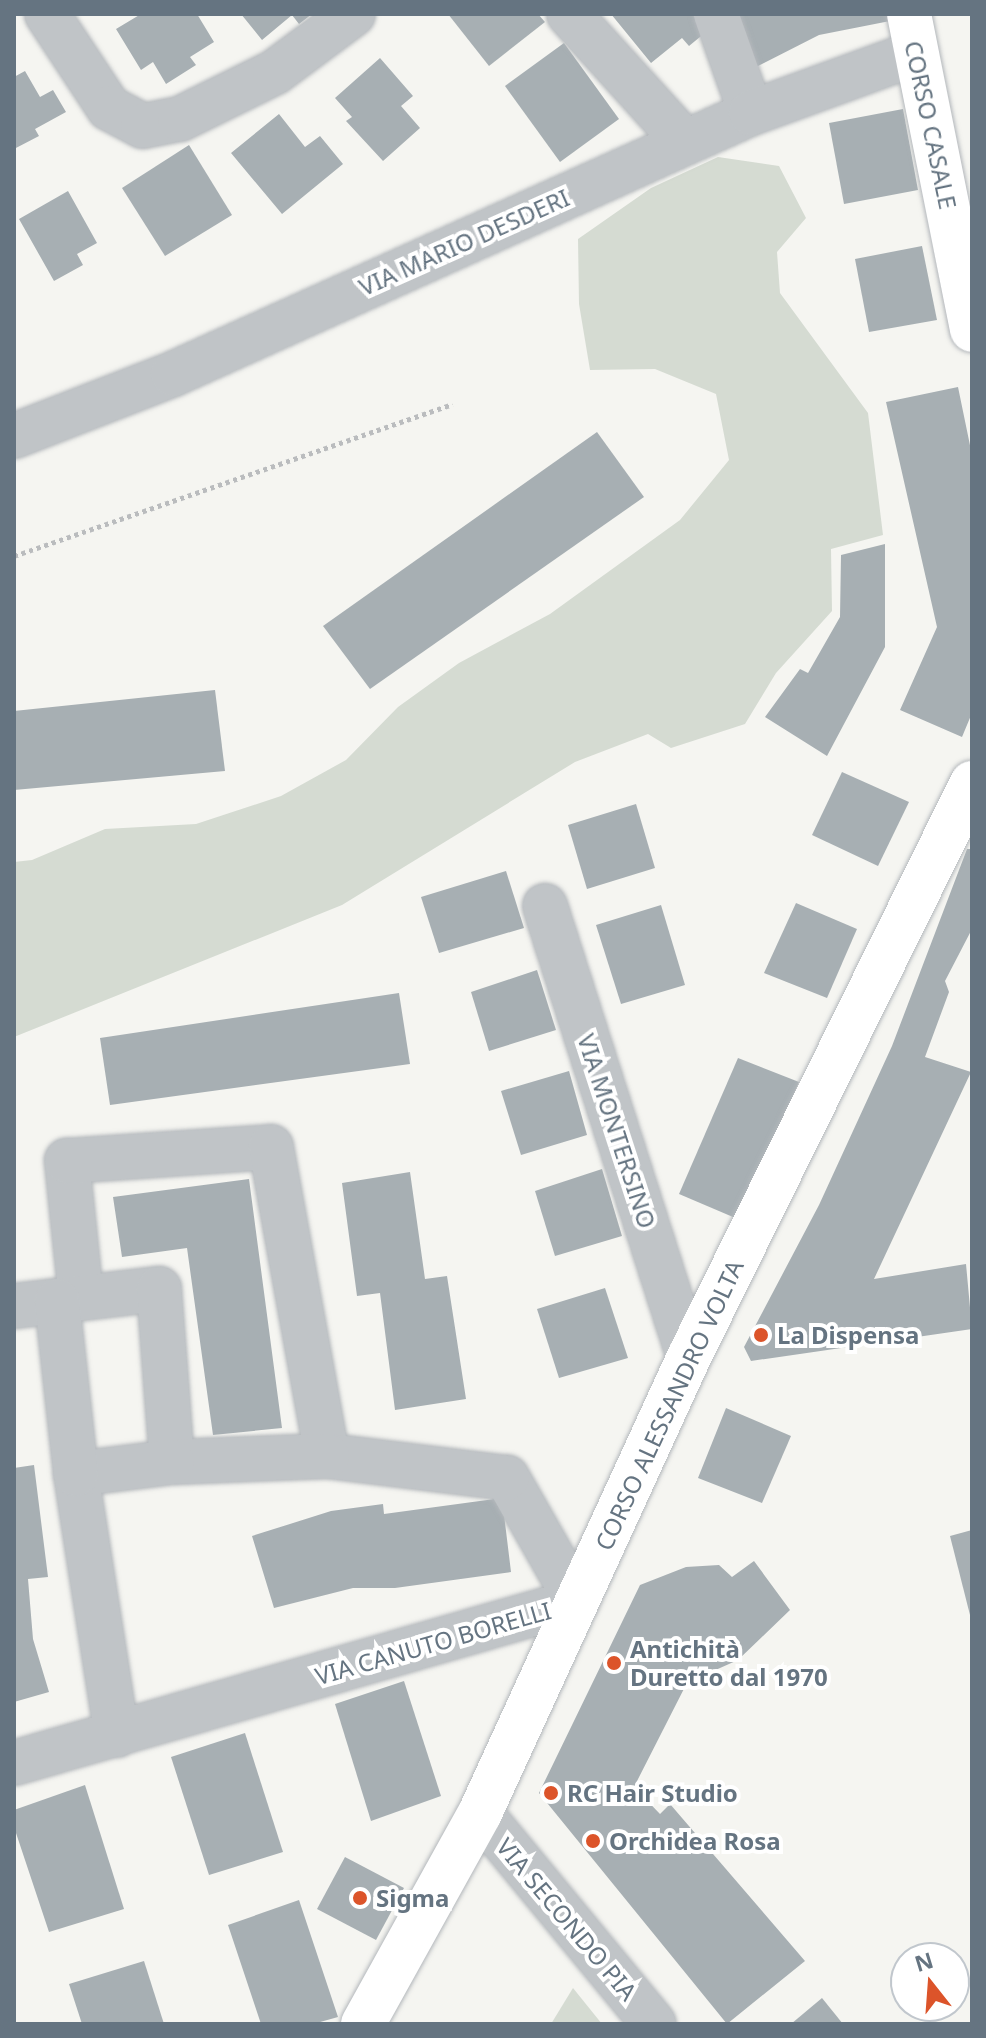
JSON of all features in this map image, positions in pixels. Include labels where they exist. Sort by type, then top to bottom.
[{"type":"street","points":[[47,14],[109,108],[143,126],[180,119],[275,72],[353,14]]},
{"type":"street","points":[[569,14],[685,142]]},
{"type":"street","points":[[716,14],[751,113]]},
{"type":"street","name":"VIA MARIO DESDERI","points":[[14,436],[173,374],[751,113],[912,33]]},
{"type":"street","name":"CORSO CASALE","points":[[912,33],[972,330]]},
{"type":"street","name":"CORSO ALESSANDRO VOLTA","points":[[363,2024],[480,1813],[689,1357],[972,783]]},
{"type":"street","name":"VIA MONTERSINO","points":[[545,906],[689,1357]]},
{"type":"street","points":[[117,1735],[76,1474],[67,1161],[271,1147],[327,1456]]},
{"type":"street","points":[[14,1306],[159,1289],[172,1462]]},
{"type":"street","name":"VIA CANUTO BORELLI","points":[[14,1763],[577,1601],[507,1478],[327,1456],[172,1462],[76,1474]]},
{"type":"street","name":"VIA SECONDO PIA","points":[[480,1813],[654,2024]]},
{"type":"path","points":[[14,556],[452,404]]},
{"type":"shaded area","points":[[718,157],[779,166],[806,218],[777,252],[780,293],[868,413],[883,535],[831,549],[832,611],[776,673],[745,724],[671,748],[648,734],[575,762],[342,905],[14,1037],[14,862],[32,860],[105,829],[196,824],[281,796],[346,760],[398,707],[459,663],[550,614],[680,520],[729,460],[716,394],[655,369],[590,370],[579,304],[578,239],[651,188]]},
{"type":"shaded area","points":[[573,1988],[602,2024],[551,2024]]},
{"type":"building","points":[[141,14],[197,14],[214,42],[190,57],[196,65],[166,84],[153,62],[141,70],[116,29]]},
{"type":"building","points":[[241,14],[312,14],[299,24],[292,15],[262,40]]},
{"type":"building","points":[[448,14],[538,14],[545,22],[489,66]]},
{"type":"building","points":[[611,14],[692,14],[706,32],[689,46],[682,38],[651,63]]},
{"type":"building","points":[[736,14],[888,14],[890,21],[819,35],[756,67]]},
{"type":"building","points":[[564,43],[619,119],[560,162],[505,86]]},
{"type":"building","points":[[380,58],[413,96],[401,106],[420,128],[383,161],[346,121],[352,117],[335,98]]},
{"type":"building","points":[[25,71],[40,97],[53,90],[66,112],[35,129],[39,136],[14,149],[14,77]]},
{"type":"building","points":[[903,109],[918,190],[844,204],[829,123]]},
{"type":"building","points":[[279,114],[305,147],[320,136],[343,164],[282,214],[231,153]]},
{"type":"building","points":[[189,145],[232,215],[165,256],[122,188]]},
{"type":"building","points":[[68,191],[97,243],[77,254],[83,265],[54,281],[19,219]]},
{"type":"building","points":[[922,246],[937,320],[869,332],[855,259]]},
{"type":"building","points":[[958,387],[972,455],[972,713],[962,737],[900,710],[937,627],[886,402]]},
{"type":"building","points":[[597,432],[644,497],[370,689],[323,626]]},
{"type":"building","points":[[885,544],[885,647],[827,756],[765,717],[800,669],[808,673],[840,617],[841,555]]},
{"type":"building","points":[[215,690],[225,771],[14,790],[14,711]]},
{"type":"building","points":[[842,772],[909,802],[878,866],[812,835]]},
{"type":"building","points":[[636,804],[655,868],[587,889],[568,825]]},
{"type":"building","points":[[967,849],[972,849],[972,929],[945,981],[949,992],[925,1057],[971,1072],[874,1279],[966,1264],[972,1329],[751,1361],[744,1347],[819,1205],[892,1046]]},
{"type":"building","points":[[506,871],[524,928],[439,953],[421,897]]},
{"type":"building","points":[[796,903],[857,929],[827,998],[764,973]]},
{"type":"building","points":[[661,905],[685,985],[621,1004],[596,925]]},
{"type":"building","points":[[537,970],[556,1030],[489,1051],[471,992]]},
{"type":"building","points":[[399,993],[410,1064],[110,1105],[100,1038]]},
{"type":"building","points":[[738,1058],[799,1082],[740,1220],[679,1194]]},
{"type":"building","points":[[569,1071],[587,1135],[521,1155],[501,1091]]},
{"type":"building","points":[[602,1169],[622,1236],[555,1256],[535,1191]]},
{"type":"building","points":[[410,1172],[425,1279],[447,1276],[466,1399],[395,1410],[380,1293],[357,1296],[342,1183]]},
{"type":"building","points":[[249,1179],[282,1428],[213,1435],[187,1248],[122,1257],[113,1197]]},
{"type":"building","points":[[605,1288],[628,1358],[559,1378],[537,1309]]},
{"type":"building","points":[[726,1408],[791,1436],[762,1503],[698,1478]]},
{"type":"building","points":[[34,1465],[48,1577],[28,1579],[33,1639],[49,1692],[14,1702],[14,1468]]},
{"type":"building","points":[[502,1498],[511,1572],[395,1588],[353,1588],[274,1608],[252,1536],[331,1511],[383,1504],[384,1514]]},
{"type":"building","points":[[972,1530],[972,1619],[971,1619],[950,1536]]},
{"type":"building","points":[[754,1561],[790,1610],[738,1660],[711,1672],[692,1673],[634,1787],[660,1814],[670,1804],[805,1961],[727,2024],[539,1793],[640,1585],[686,1567],[719,1565],[732,1577]]},
{"type":"building","points":[[404,1681],[441,1796],[371,1821],[335,1704]]},
{"type":"building","points":[[245,1733],[283,1852],[209,1875],[171,1757]]},
{"type":"building","points":[[85,1785],[124,1909],[49,1932],[14,1827],[14,1810]]},
{"type":"building","name":"Sigma","points":[[345,1857],[404,1888],[376,1940],[317,1909]]},
{"type":"building","points":[[299,1900],[338,2017],[313,2024],[261,2024],[228,1925]]},
{"type":"building","points":[[144,1961],[164,2024],[82,2024],[69,1984]]},
{"type":"building","points":[[822,1998],[843,2024],[791,2024]]},
{"type":"place","name":"La Dispensa","points":[[761,1335]]},
{"type":"place","name":"Antichità Duretto dal 1970","points":[[614,1663]]},
{"type":"place","name":"RC Hair Studio","points":[[551,1793]]},
{"type":"place","name":"Orchidea Rosa","points":[[593,1841]]},
{"type":"place","name":"Sigma","points":[[360,1898]]}]
